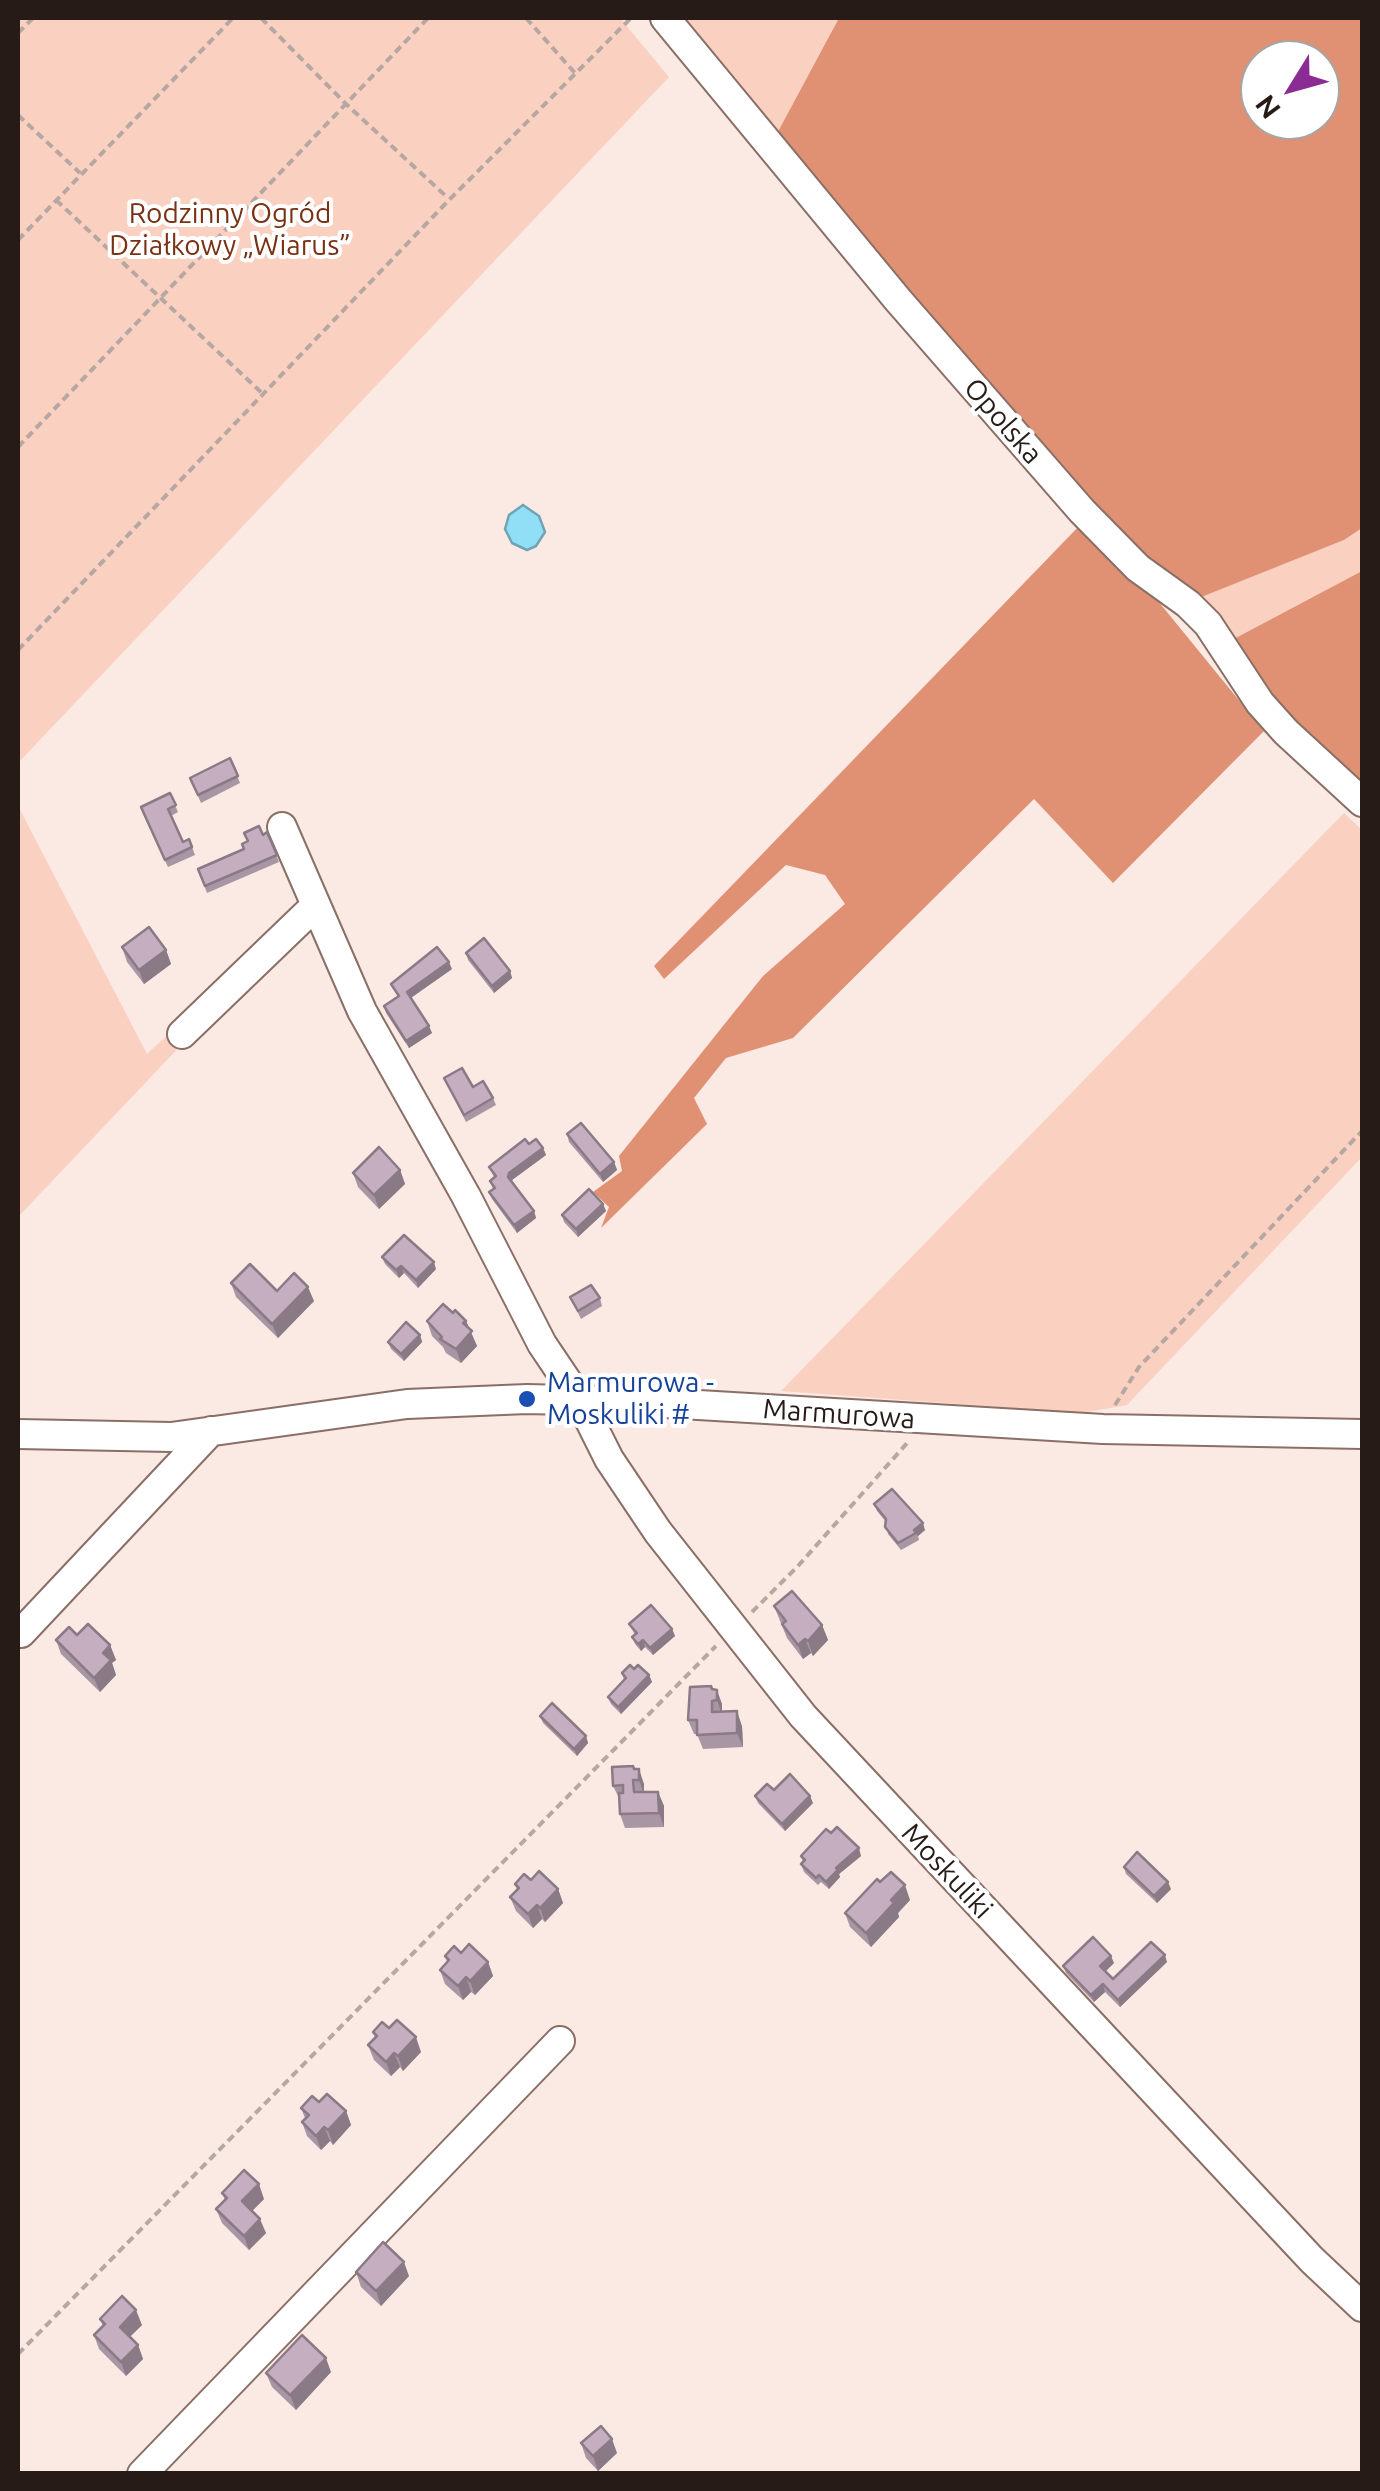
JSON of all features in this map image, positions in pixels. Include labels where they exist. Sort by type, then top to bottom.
[{"type":"street","name":"Opolska","points":[[665,18],[898,300],[1082,511],[1138,568],[1188,604],[1208,624],[1260,703],[1362,802]]},
{"type":"street","name":"Moskuliki","points":[[282,827],[362,1011],[466,1196],[542,1344],[579,1399],[609,1459],[658,1532],[802,1716],[1312,2260],[1362,2306]]},
{"type":"street","points":[[182,1034],[315,906]]},
{"type":"street","name":"Marmurowa","points":[[18,1434],[171,1436],[407,1404],[579,1399],[1103,1429],[1362,1434]]},
{"type":"street","points":[[21,1633],[211,1431]]},
{"type":"street","points":[[142,2474],[560,2040]]},
{"type":"path","points":[[18,34],[33,18]]},
{"type":"path","points":[[18,240],[233,18]]},
{"type":"path","points":[[261,18],[449,200]]},
{"type":"path","points":[[18,447],[428,18]]},
{"type":"path","points":[[526,18],[575,73]]},
{"type":"path","points":[[18,650],[449,200],[631,18]]},
{"type":"path","points":[[18,114],[82,174]]},
{"type":"path","points":[[56,200],[263,394]]},
{"type":"path","points":[[1103,1429],[1139,1366],[1362,1131]]},
{"type":"path","points":[[18,2354],[798,1566],[928,1419]]},
{"type":"green space","name":"Rodzinny Ogród Działkowy „Wiarus”","points":[[18,18],[620,18],[669,77],[18,763]]},
{"type":"green space","points":[[674,18],[839,18],[774,139]]},
{"type":"green space","points":[[1362,528],[1362,571],[1230,641],[1194,600],[1344,540]]},
{"type":"green space","points":[[18,806],[147,1054],[175,1028],[186,1040],[18,1217]]},
{"type":"green space","points":[[1344,813],[1362,830],[1362,1157],[1127,1405],[1081,1413],[781,1391]]},
{"type":"shaded area","points":[[839,18],[1362,18],[1362,528],[1344,540],[1194,600],[1136,553],[774,139]]},
{"type":"shaded area","points":[[1081,524],[1158,601],[1264,731],[1113,883],[1034,799],[793,1038],[726,1058],[694,1098],[707,1124],[601,1228],[609,1207],[593,1192],[622,1171],[619,1156],[763,976],[845,904],[825,875],[786,865],[664,979],[654,966]]},
{"type":"shaded area","points":[[1362,571],[1362,788],[1294,727],[1230,641]]},
{"type":"water","points":[[523,505],[539,516],[545,532],[536,546],[527,550],[512,543],[505,529],[509,515]]},
{"type":"building","points":[[230,758],[238,776],[198,795],[190,778]]},
{"type":"building","points":[[170,793],[176,805],[168,809],[183,842],[189,839],[192,847],[165,860],[141,807]]},
{"type":"building","points":[[259,826],[263,835],[267,832],[277,855],[205,886],[198,869],[244,849],[242,844],[248,841],[244,833]]},
{"type":"building","points":[[149,927],[166,950],[139,970],[122,947]]},
{"type":"building","points":[[484,938],[510,971],[492,986],[466,953]]},
{"type":"building","points":[[437,947],[449,962],[407,992],[429,1026],[406,1041],[384,1006],[399,996],[391,984]]},
{"type":"building","points":[[462,1068],[473,1087],[483,1081],[493,1098],[464,1115],[444,1078]]},
{"type":"building","points":[[581,1123],[614,1162],[600,1174],[567,1134]]},
{"type":"building","points":[[525,1139],[529,1144],[536,1139],[543,1148],[509,1173],[508,1177],[534,1211],[514,1225],[489,1192],[495,1188],[490,1181],[496,1176],[489,1167]]},
{"type":"building","points":[[379,1147],[400,1170],[374,1195],[353,1173]]},
{"type":"building","points":[[589,1189],[603,1204],[576,1229],[562,1215]]},
{"type":"building","points":[[404,1235],[434,1262],[416,1280],[401,1266],[396,1270],[382,1257]]},
{"type":"building","points":[[250,1264],[277,1291],[294,1273],[308,1287],[272,1324],[231,1283]]},
{"type":"building","points":[[591,1285],[600,1298],[578,1311],[570,1297]]},
{"type":"building","points":[[443,1304],[453,1313],[455,1310],[472,1331],[456,1349],[440,1339],[427,1321]]},
{"type":"building","points":[[406,1322],[420,1335],[401,1354],[388,1342]]},
{"type":"building","points":[[638,1410],[650,1411],[650,1417],[638,1416]]},
{"type":"building","points":[[892,1489],[923,1523],[914,1530],[916,1533],[898,1543],[874,1504]]},
{"type":"building","points":[[792,1591],[822,1625],[808,1641],[798,1645],[774,1606]]},
{"type":"building","points":[[651,1605],[672,1629],[650,1648],[643,1640],[638,1644],[632,1637],[637,1633],[629,1624]]},
{"type":"building","points":[[88,1624],[110,1645],[103,1653],[111,1660],[94,1678],[56,1640],[69,1627],[77,1635]]},
{"type":"building","points":[[630,1665],[634,1669],[638,1665],[649,1675],[618,1707],[608,1697],[626,1678],[622,1673]]},
{"type":"building","points":[[711,1686],[717,1690],[712,1712],[737,1711],[737,1733],[697,1735],[697,1720],[688,1720],[690,1687]]},
{"type":"building","points":[[552,1703],[586,1736],[574,1749],[540,1716]]},
{"type":"building","points":[[612,1767],[639,1769],[639,1780],[633,1780],[634,1792],[658,1792],[659,1813],[620,1814],[619,1793],[623,1793],[623,1785],[613,1786]]},
{"type":"building","points":[[790,1774],[810,1796],[782,1824],[755,1796],[767,1784],[774,1790]]},
{"type":"building","points":[[837,1827],[859,1848],[826,1882],[801,1864],[805,1860],[801,1856],[826,1829],[831,1833]]},
{"type":"building","points":[[1137,1852],[1168,1882],[1154,1896],[1124,1867]]},
{"type":"building","points":[[539,1871],[558,1889],[540,1908],[537,1905],[528,1914],[510,1897],[519,1888],[515,1884],[524,1874],[531,1880]]},
{"type":"building","points":[[891,1872],[905,1885],[866,1933],[845,1913],[877,1879],[880,1882]]},
{"type":"building","points":[[1093,1937],[1111,1956],[1100,1966],[1113,1979],[1151,1942],[1165,1955],[1118,2000],[1103,1984],[1091,1995],[1063,1966]]},
{"type":"building","points":[[469,1944],[488,1962],[470,1981],[466,1977],[458,1986],[440,1970],[454,1946],[461,1953]]},
{"type":"building","points":[[397,2020],[416,2037],[398,2056],[394,2053],[386,2062],[368,2045],[377,2036],[373,2032],[382,2022],[389,2028]]},
{"type":"building","points":[[327,2094],[346,2111],[328,2130],[324,2127],[316,2136],[302,2122],[309,2115],[301,2108],[312,2096],[319,2102]]},
{"type":"building","points":[[244,2170],[259,2184],[242,2201],[260,2219],[244,2236],[216,2209],[227,2198],[222,2193]]},
{"type":"building","points":[[383,2242],[404,2262],[376,2291],[356,2272]]},
{"type":"building","points":[[122,2296],[136,2310],[120,2327],[138,2345],[121,2362],[94,2335],[105,2324],[100,2319]]},
{"type":"building","points":[[302,2335],[326,2358],[290,2395],[266,2373]]},
{"type":"building","points":[[601,2426],[612,2439],[593,2456],[581,2443]]},
{"type":"place","name":"Marmurowa - Moskuliki #","points":[[527,1399]]}]
